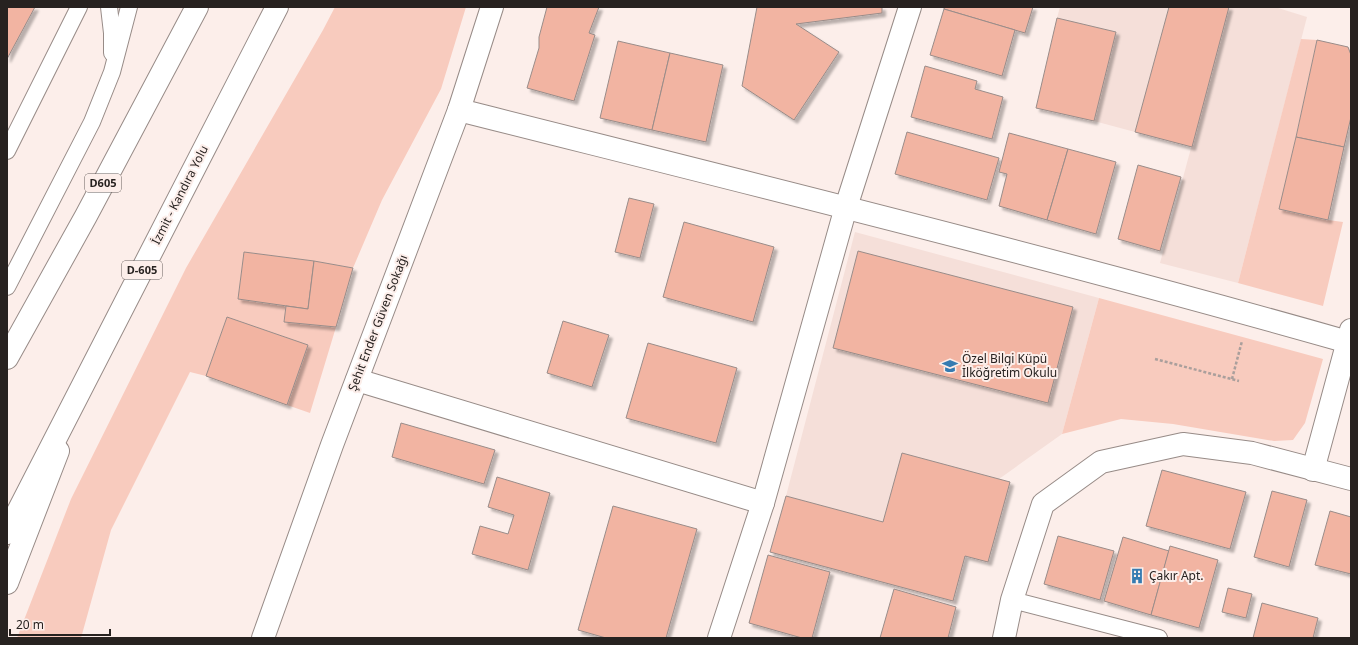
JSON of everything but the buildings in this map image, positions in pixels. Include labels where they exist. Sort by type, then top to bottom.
[{"type":"main road","name":"D605","points":[[7,358],[86,216],[197,7]]},
{"type":"main road","name":"İzmit - Kandıra Yolu","points":[[7,533],[277,7]]},
{"type":"main road","name":"Şehit Ender Güven Sokağı","points":[[263,638],[357,380],[459,110],[492,7]]},
{"type":"main road","points":[[719,638],[763,504],[846,207],[910,7]]},
{"type":"main road","points":[[459,110],[846,207],[1250,314],[1350,336],[1313,470]]},
{"type":"main road","points":[[357,380],[763,504]]},
{"type":"main road","points":[[7,583],[85,381]]},
{"type":"main road","points":[[1004,638],[1012,600],[1043,504],[1101,462],[1183,444],[1252,453],[1351,479]]},
{"type":"lane","points":[[7,151],[79,7]]},
{"type":"lane","points":[[104,94],[110,71],[113,47],[109,7]]},
{"type":"lane","points":[[7,287],[92,122],[104,94],[118,53],[129,7]]},
{"type":"lane","points":[[1012,600],[1159,638]]},
{"type":"path","points":[[1232,379],[1250,314]]},
{"type":"path","points":[[1154,359],[1239,381]]},
{"type":"shaded area","points":[[335,7],[466,7],[441,89],[382,200],[353,268],[314,261],[244,252],[238,299],[286,306],[284,322],[336,327],[310,413],[287,405],[308,345],[227,317],[206,376],[190,372],[111,530],[81,638],[17,638],[71,499],[186,268]]},
{"type":"shaded area","points":[[1060,7],[1169,7],[1135,132],[1094,121],[1116,32],[1057,18]]},
{"type":"shaded area","points":[[1229,7],[1275,7],[1307,17],[1238,283],[1160,263]]},
{"type":"shaded area","points":[[1301,39],[1317,40],[1280,209],[1343,222],[1323,306],[1238,283]]},
{"type":"shaded area","name":"Özel Bilgi Küpü İlköğretim Okulu","points":[[855,232],[1099,298],[1062,434],[999,479],[902,453],[883,522],[786,496]]},
{"type":"shaded area","points":[[1099,298],[1323,359],[1305,423],[1293,440],[1274,441],[1173,424],[1121,419],[1062,434]]},
{"type":"place","name":"Özel Bilgi Küpü İlköğretim Okulu","points":[[950,366]]},
{"type":"place","name":"Çakır Apt.","points":[[1137,576]]}]
